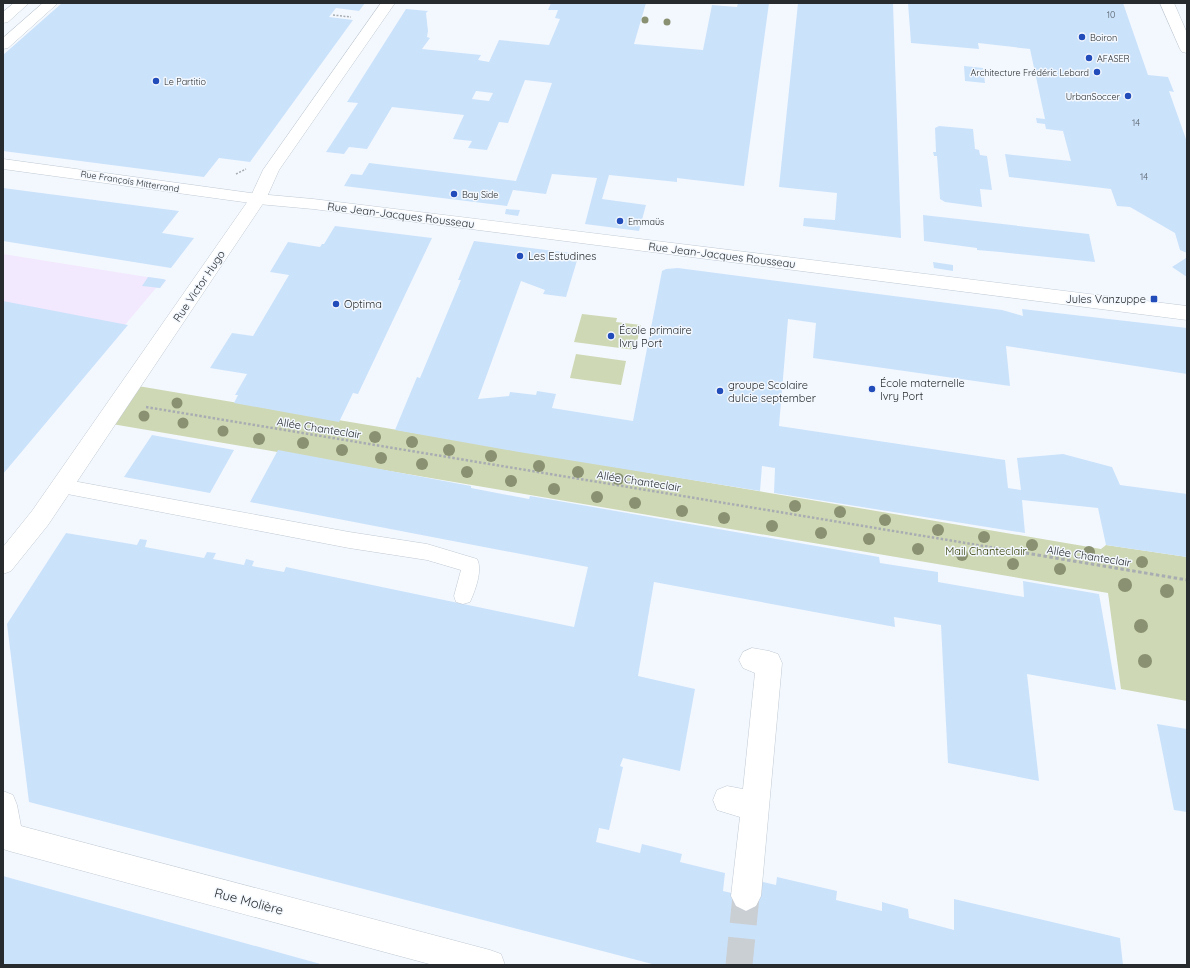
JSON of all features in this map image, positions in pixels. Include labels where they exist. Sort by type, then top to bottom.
[{"type":"street","points":[[3,20],[22,3]]},
{"type":"street","points":[[3,45],[51,3]]},
{"type":"street","name":"Rue Victor Hugo","points":[[3,564],[40,518],[120,402],[258,199],[271,170],[388,3]]},
{"type":"street","points":[[1167,3],[1187,49]]},
{"type":"street","name":"Rue François Mitterrand","points":[[3,164],[47,168],[258,199]]},
{"type":"street","name":"Rue Jean-Jacques Rousseau","points":[[258,199],[340,207],[1187,313]]},
{"type":"street","points":[[746,896],[769,663],[752,660]]},
{"type":"street","points":[[728,800],[755,806]]},
{"type":"street","name":"Rue Molière","points":[[3,805],[6,836],[490,965]]},
{"type":"lane","points":[[62,486],[349,540],[426,552],[471,565],[463,596]]},
{"type":"path","points":[[333,15],[354,18]]},
{"type":"path","name":"Allée Chanteclair","points":[[120,402],[1187,580]]},
{"type":"shaded area","points":[[3,254],[166,280],[160,288],[156,288],[3,470]]},
{"type":"green space","points":[[582,314],[617,318],[616,322],[641,325],[635,350],[574,342]]},
{"type":"green space","points":[[576,354],[626,361],[621,385],[570,378]]},
{"type":"green space","name":"Mail Chanteclair","points":[[132,385],[1101,549],[1106,545],[1187,557],[1187,701],[1121,689],[1108,593],[106,423]]},
{"type":"building","name":"Le Partitio","points":[[62,3],[365,3],[359,11],[336,8],[329,17],[353,20],[250,162],[219,158],[204,177],[3,151],[3,55]]},
{"type":"building","points":[[551,3],[646,3],[634,44],[703,50],[712,5],[737,7],[738,3],[769,3],[744,186],[677,178],[677,182],[609,175],[602,199],[646,205],[639,231],[585,224],[597,178],[552,174],[546,194],[513,190],[507,206],[344,186],[351,174],[362,175],[369,163],[516,181],[552,83],[525,80],[508,123],[499,122],[487,150],[468,148],[472,141],[453,139],[464,115],[392,107],[367,149],[349,147],[344,154],[326,152],[358,103],[347,102],[406,9],[428,11],[426,13],[428,31],[427,37],[430,38],[422,49],[481,55],[478,60],[489,62],[499,40],[549,45],[560,19],[555,18],[558,10],[548,10]],"holes":[[[476,91],[493,93],[489,101],[472,99]]]},
{"type":"building","points":[[798,3],[893,3],[901,238],[803,226],[804,218],[835,220],[837,193],[779,187]]},
{"type":"building","points":[[908,3],[1123,3],[1148,75],[1168,77],[1174,92],[1169,91],[1187,142],[1187,253],[1180,250],[1175,233],[1130,207],[1117,206],[1111,189],[1009,177],[1005,154],[1071,161],[1063,131],[1046,129],[1045,124],[1037,123],[1036,118],[1045,119],[1030,49],[978,43],[979,49],[911,43]]},
{"type":"building","points":[[964,66],[983,68],[985,83],[965,81]]},
{"type":"building","points":[[939,126],[973,129],[975,149],[979,150],[980,155],[987,156],[992,190],[980,189],[982,207],[945,202],[940,199],[937,156],[934,156],[933,152],[936,152],[935,128]]},
{"type":"building","points":[[3,188],[179,211],[162,233],[194,238],[171,268],[3,241]]},
{"type":"building","points":[[506,209],[520,210],[518,216],[505,214]]},
{"type":"building","points":[[923,215],[1089,234],[1095,262],[977,250],[977,248],[924,241]]},
{"type":"building","name":"Optima","points":[[335,226],[432,238],[358,394],[353,393],[339,422],[234,403],[238,395],[235,395],[247,374],[210,368],[232,333],[253,336],[289,275],[270,272],[288,242],[320,247],[324,244]]},
{"type":"building","points":[[474,241],[579,254],[566,297],[543,294],[545,290],[521,281],[478,399],[509,396],[510,392],[536,395],[537,391],[556,394],[552,408],[633,421],[662,271],[666,269],[678,268],[1002,310],[1023,316],[1022,309],[1187,328],[1187,374],[1006,346],[1010,386],[813,358],[816,323],[788,319],[779,426],[1005,460],[1008,488],[1021,490],[1017,458],[1063,454],[1112,467],[1120,485],[1187,494],[1187,557],[1106,545],[1098,508],[1022,500],[1025,533],[774,493],[775,468],[762,466],[760,491],[519,452],[395,430],[417,377],[420,378],[461,280],[458,280]]},
{"type":"building","points":[[1186,258],[1187,259],[1187,277],[1172,267]]},
{"type":"building","points":[[933,262],[953,265],[953,271],[934,268]]},
{"type":"building","points":[[148,277],[166,280],[160,288],[142,286]]},
{"type":"building","points":[[3,301],[128,325],[3,474]]},
{"type":"building","points":[[152,435],[234,450],[210,493],[124,477]]},
{"type":"building","points":[[278,450],[471,486],[471,488],[529,499],[530,496],[879,557],[880,563],[938,572],[938,582],[1024,597],[1023,581],[1099,594],[1116,690],[1027,674],[1039,781],[948,763],[941,625],[894,617],[895,627],[654,582],[638,676],[695,689],[680,771],[623,758],[620,766],[623,767],[609,830],[599,828],[596,842],[640,853],[642,844],[682,854],[680,862],[725,873],[723,891],[757,899],[759,881],[776,885],[777,877],[837,891],[836,900],[882,911],[882,902],[908,909],[909,918],[954,930],[954,899],[1120,938],[1123,965],[656,965],[29,802],[7,624],[66,533],[137,545],[140,539],[147,540],[145,547],[204,558],[207,552],[216,553],[213,559],[244,565],[246,559],[254,561],[252,566],[284,572],[286,567],[574,627],[588,567],[250,502]]},
{"type":"building","points":[[1157,724],[1187,729],[1187,812],[1174,810]]},
{"type":"building","points":[[3,876],[324,965],[3,965]]},
{"type":"tunnel","points":[[739,965],[746,896]]},
{"type":"place","name":"Boiron","points":[[1082,37]]},
{"type":"place","name":"AFASER","points":[[1089,58]]},
{"type":"place","name":"Architecture Frédéric Lebard","points":[[1097,72]]},
{"type":"place","name":"Le Partitio","points":[[156,81]]},
{"type":"place","name":"UrbanSoccer","points":[[1128,96]]},
{"type":"place","name":"Bay Side","points":[[454,194]]},
{"type":"place","name":"Emmaüs","points":[[620,221]]},
{"type":"place","name":"Les Estudines","points":[[520,256]]},
{"type":"place","name":"Jules Vanzuppe","points":[[1154,299]]},
{"type":"place","name":"Optima","points":[[336,304]]},
{"type":"place","name":"École primaire Ivry Port","points":[[611,336]]},
{"type":"place","name":"École maternelle Ivry Port","points":[[872,389]]},
{"type":"place","name":"groupe Scolaire dulcie september","points":[[720,391]]}]
